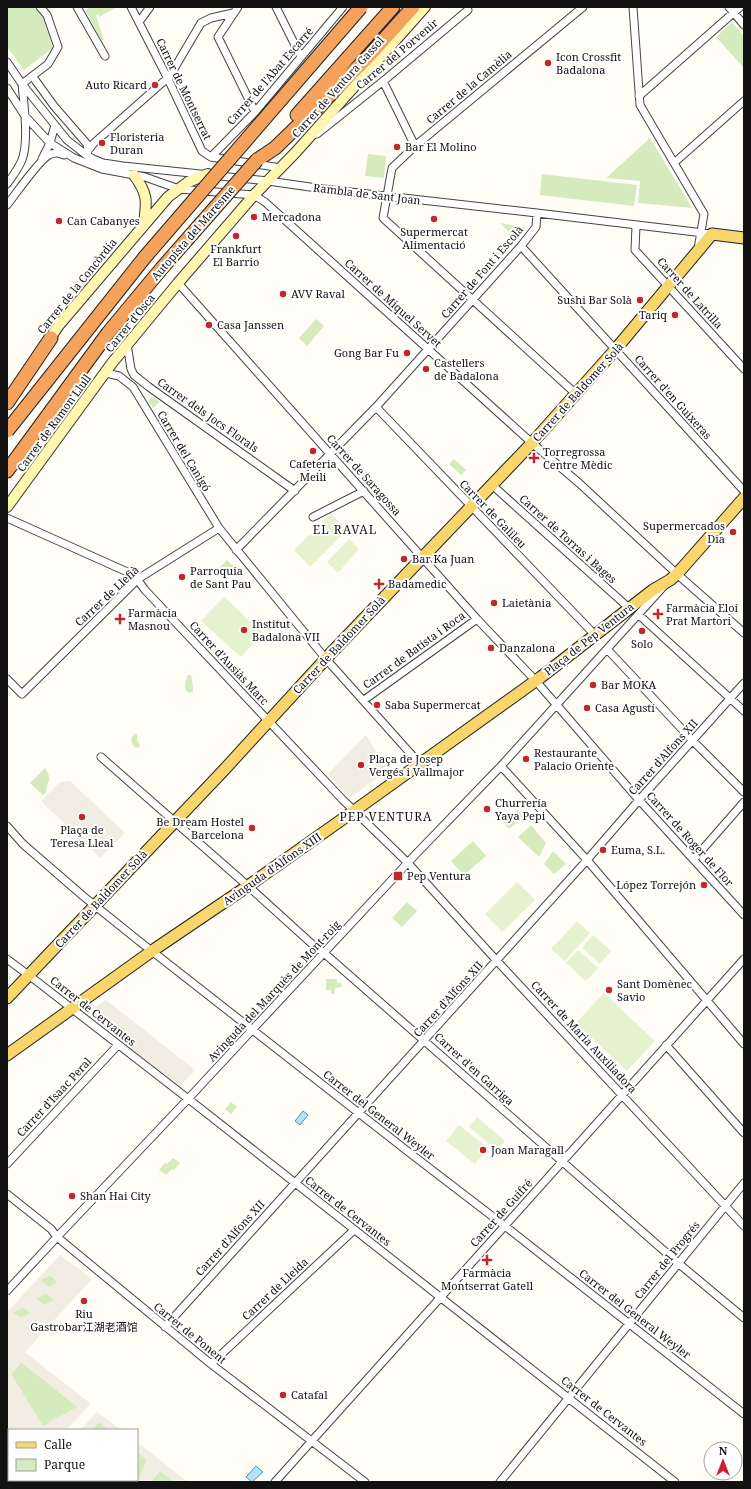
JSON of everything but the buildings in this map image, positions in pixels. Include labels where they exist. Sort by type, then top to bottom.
[{"type":"highway","name":"Autopista del Maresme","points":[[7,431],[25,406],[145,257],[362,7]]},
{"type":"highway","name":"Autopista del Maresme","points":[[7,471],[108,333],[162,268],[393,7]]},
{"type":"highway","points":[[257,160],[275,148],[338,87],[369,56],[413,7]]},
{"type":"highway","points":[[7,402],[51,338]]},
{"type":"main road","name":"Rambla de Sant Joan","points":[[707,233],[744,238]]},
{"type":"main road","name":"Carrer de Baldomer Solà","points":[[7,998],[326,659],[532,443],[669,287],[698,252],[707,233]]},
{"type":"main road","points":[[673,577],[744,498]]},
{"type":"main road","name":"Plaça de Pep Ventura","points":[[535,680],[653,590],[673,577]]},
{"type":"main road","name":"Avinguda d'Alfons XIII","points":[[7,1055],[152,951],[248,886],[354,811],[535,680]]},
{"type":"street","points":[[7,184],[23,158],[25,142],[25,116],[22,84],[48,64],[58,47],[47,15],[40,7]]},
{"type":"street","points":[[77,7],[105,56]]},
{"type":"street","name":"Carrer de Montserrat","points":[[131,7],[168,79],[199,147],[211,157]]},
{"type":"street","points":[[138,22],[150,7]]},
{"type":"street","points":[[238,7],[218,37],[255,112]]},
{"type":"street","points":[[276,7],[301,58]]},
{"type":"street","name":"Carrer de l'Abat Escarré","points":[[211,157],[255,112],[343,7]]},
{"type":"street","name":"Carrer de Ventura Gassol","points":[[268,180],[302,145],[425,7]]},
{"type":"street","name":"Carrer de la Camèlia","points":[[472,300],[383,218],[388,197],[392,168],[415,146],[583,7]]},
{"type":"street","points":[[633,7],[640,105],[704,214],[707,233]]},
{"type":"street","points":[[639,96],[731,10],[740,7]]},
{"type":"street","name":"Carrer del Porvenir","points":[[302,145],[383,81],[468,10]]},
{"type":"street","points":[[731,10],[744,25]]},
{"type":"street","points":[[86,153],[94,143],[168,79],[201,23],[211,18],[233,13]]},
{"type":"street","name":"Rambla de Sant Joan","points":[[7,62],[22,84],[67,140],[102,163],[268,180],[388,197],[537,212],[636,226],[707,233]]},
{"type":"street","points":[[33,77],[54,106],[87,144],[86,153]]},
{"type":"street","points":[[383,81],[415,146]]},
{"type":"street","points":[[7,88],[25,116],[50,143],[74,158]]},
{"type":"street","points":[[674,163],[744,101]]},
{"type":"street","points":[[39,164],[50,143],[54,125]]},
{"type":"street","points":[[7,205],[39,164],[55,152],[102,169],[145,177],[179,189],[254,195]]},
{"type":"street","points":[[211,157],[281,168]]},
{"type":"street","name":"Carrer de la Concòrdia","points":[[7,392],[51,338],[59,325],[168,196],[188,182],[208,174]]},
{"type":"street","points":[[134,175],[143,187],[145,195],[146,207],[143,224]]},
{"type":"street","name":"Carrer d'Osca","points":[[106,373],[127,344],[178,283],[268,180]]},
{"type":"street","name":"Carrer de Miquel Servet","points":[[254,195],[265,202],[532,443],[580,483],[673,577],[744,633]]},
{"type":"street","name":"Carrer de Font i Escolà","points":[[236,550],[376,407],[522,246],[536,227],[537,212]]},
{"type":"street","name":"Carrer de Latrilla","points":[[636,226],[635,250],[744,368]]},
{"type":"street","name":"Carrer d'en Guixeras","points":[[522,246],[744,491]]},
{"type":"street","name":"Carrer de Saragossa","points":[[178,283],[331,453],[477,619],[535,680]]},
{"type":"street","points":[[472,300],[576,394]]},
{"type":"street","name":"Carrer dels Jocs Florals","points":[[127,344],[131,369],[134,375],[295,491]]},
{"type":"street","name":"Carrer de Ramon Llull","points":[[7,507],[106,373]]},
{"type":"street","name":"Carrer del Canigó","points":[[106,373],[119,376],[133,387],[218,528],[326,659],[419,763]]},
{"type":"street","name":"Carrer de Galileu","points":[[376,407],[595,635]]},
{"type":"street","name":"Carrer de Torras i Bages","points":[[492,485],[629,608]]},
{"type":"street","points":[[312,517],[364,491]]},
{"type":"street","name":"Carrer d'Ausiàs Marc","points":[[7,518],[134,574],[145,590],[354,811],[408,863]]},
{"type":"street","name":"Carrer de Llefià","points":[[7,679],[22,694],[138,579],[218,528]]},
{"type":"street","name":"Plaça de Pep Ventura","points":[[535,680],[556,704],[673,577]]},
{"type":"street","points":[[639,615],[744,711]]},
{"type":"street","name":"Carrer de Batista i Roca","points":[[364,700],[477,619]]},
{"type":"street","points":[[607,649],[693,741],[744,792]]},
{"type":"street","name":"Carrer d'Alfons XII","points":[[165,1327],[358,1112],[497,961],[744,683]]},
{"type":"street","name":"Avinguda del Marquès de Mont-roig","points":[[7,1291],[188,1100],[408,863],[501,766],[556,704]]},
{"type":"street","name":"Carrer de Roger de Flor","points":[[556,704],[639,800],[744,915]]},
{"type":"street","name":"Carrer d'en Garriga","points":[[101,757],[312,944],[425,1040],[678,1263],[744,1318]]},
{"type":"street","points":[[501,766],[587,860],[744,1044]]},
{"type":"street","points":[[694,860],[744,802]]},
{"type":"street","name":"Carrer del General Weyler","points":[[7,826],[23,844],[152,951],[744,1414]]},
{"type":"street","name":"Carrer de Maria Auxiliadora","points":[[408,863],[497,961],[744,1226]]},
{"type":"street","name":"Carrer de Cervantes","points":[[7,959],[675,1482]]},
{"type":"street","name":"Carrer de Guifré","points":[[274,1482],[744,959]]},
{"type":"street","name":"Carrer d'Isaac Peral","points":[[7,1164],[118,1045]]},
{"type":"street","points":[[666,1045],[744,1133]]},
{"type":"street","name":"Carrer del Progrés","points":[[500,1482],[744,1183]]},
{"type":"street","name":"Carrer de Ponent","points":[[7,1194],[51,1229],[57,1237],[165,1327],[364,1482]]},
{"type":"street","name":"Carrer de Lleida","points":[[211,1364],[354,1230]]},
{"type":"green space","points":[[7,7],[35,7],[44,18],[53,48],[24,70],[7,47]]},
{"type":"green space","points":[[91,7],[117,7],[99,17],[98,14],[96,16],[104,40],[102,41],[85,10]]},
{"type":"green space","points":[[732,22],[744,36],[744,68],[716,37]]},
{"type":"green space","points":[[650,138],[692,208],[638,203],[640,181],[606,178]]},
{"type":"green space","points":[[368,154],[386,156],[384,178],[365,176]]},
{"type":"green space","points":[[542,174],[637,185],[634,206],[540,195]]},
{"type":"green space","points":[[500,223],[527,228],[517,240]]},
{"type":"green space","points":[[316,319],[324,326],[307,346],[299,338]]},
{"type":"green space","points":[[153,397],[160,402],[153,408],[148,400]]},
{"type":"green space","points":[[454,459],[466,470],[461,475],[449,464]]},
{"type":"green space","points":[[331,514],[347,530],[310,567],[294,550]]},
{"type":"green space","points":[[349,539],[359,549],[338,573],[327,562]]},
{"type":"green space","points":[[227,560],[234,567],[224,577],[217,570]]},
{"type":"green space","points":[[224,597],[263,633],[241,657],[201,621]]},
{"type":"green space","points":[[188,675],[191,675],[193,691],[190,693],[186,691],[185,687]]},
{"type":"green space","points":[[135,733],[137,734],[137,740],[140,745],[138,748],[134,747],[132,741]]},
{"type":"green space","points":[[45,768],[48,772],[49,779],[46,793],[43,795],[30,783]]},
{"type":"green space","points":[[518,810],[523,817],[509,829],[503,822]]},
{"type":"green space","points":[[531,825],[546,843],[539,857],[518,837]]},
{"type":"green space","points":[[473,841],[486,856],[464,875],[451,861]]},
{"type":"green space","points":[[553,851],[566,864],[554,874],[544,864]]},
{"type":"green space","points":[[517,882],[535,900],[502,932],[485,914]]},
{"type":"green space","points":[[407,902],[417,911],[402,927],[392,918]]},
{"type":"green space","points":[[577,921],[590,933],[565,961],[551,949]]},
{"type":"green space","points":[[593,935],[611,951],[600,964],[582,948]]},
{"type":"green space","points":[[578,950],[598,968],[586,981],[566,963]]},
{"type":"green space","points":[[326,979],[337,979],[337,983],[341,983],[342,987],[335,988],[334,994],[331,994],[331,990],[326,990]]},
{"type":"green space","points":[[604,993],[655,1041],[627,1071],[576,1023]]},
{"type":"green space","points":[[231,1102],[237,1107],[231,1114],[225,1109]]},
{"type":"green space","points":[[477,1117],[505,1141],[497,1150],[469,1127]]},
{"type":"green space","points":[[459,1125],[488,1148],[475,1164],[446,1141]]},
{"type":"green space","points":[[173,1158],[180,1163],[174,1170],[172,1169],[166,1175],[159,1170],[165,1163],[167,1164]]},
{"type":"green space","points":[[50,1275],[58,1282],[48,1287],[40,1280]]},
{"type":"green space","points":[[46,1293],[54,1300],[44,1305],[36,1299]]},
{"type":"green space","points":[[23,1307],[31,1313],[21,1318],[12,1312]]},
{"type":"green space","points":[[21,1362],[78,1407],[49,1422],[49,1424],[43,1427],[11,1374]]},
{"type":"green space","points":[[99,1422],[108,1429],[93,1429]]},
{"type":"green space","points":[[138,1453],[147,1460],[138,1482],[136,1481],[138,1481]]},
{"type":"green space","points":[[160,1471],[174,1482],[151,1482]]},
{"type":"shaded area","name":"Plaça de Josep Vergés i Vallmajor","points":[[366,735],[387,770],[350,798],[328,774]]},
{"type":"shaded area","name":"Plaça de Teresa Lleal","points":[[70,781],[125,833],[100,858],[41,801],[60,782]]},
{"type":"shaded area","points":[[106,1000],[195,1070],[179,1087],[85,1013]]},
{"type":"shaded area","points":[[60,1255],[92,1279],[25,1352],[91,1404],[67,1429],[8,1429],[7,1454],[7,1312]],"holes":[[[50,1275],[58,1282],[48,1287],[40,1280]],[[46,1293],[54,1300],[44,1305],[36,1299]],[[23,1307],[31,1313],[21,1318],[13,1312]],[[21,1362],[78,1407],[43,1426],[11,1374]]]},
{"type":"shaded area","points":[[97,1412],[120,1429],[108,1429],[99,1422],[93,1429],[81,1429]]},
{"type":"shaded area","points":[[138,1443],[188,1482],[174,1482],[160,1471],[151,1482],[137,1482],[147,1460],[138,1453]]},
{"type":"shaded area","points":[[42,1481],[136,1481],[137,1482]]},
{"type":"water","points":[[303,1111],[308,1115],[300,1125],[295,1121]]},
{"type":"water","points":[[256,1466],[263,1472],[252,1482],[246,1477]]},
{"type":"place","name":"Icon Crossfit Badalona","points":[[548,63]]},
{"type":"place","name":"Auto Ricard","points":[[155,85]]},
{"type":"place","name":"Floristeria Duran","points":[[102,143]]},
{"type":"place","name":"Bar El Molino","points":[[397,147]]},
{"type":"place","name":"Mercadona","points":[[254,217]]},
{"type":"place","name":"Supermercat Alimentació","points":[[434,219]]},
{"type":"place","name":"Can Cabanyes","points":[[59,221]]},
{"type":"place","name":"Frankfurt El Barrio","points":[[236,236]]},
{"type":"place","name":"AVV Raval","points":[[283,294]]},
{"type":"place","name":"Sushi Bar Solà","points":[[640,300]]},
{"type":"place","name":"Tariq","points":[[675,315]]},
{"type":"place","name":"Casa Janssen","points":[[209,325]]},
{"type":"place","name":"Gong Bar Fu","points":[[407,353]]},
{"type":"place","name":"Castellers de Badalona","points":[[426,369]]},
{"type":"place","name":"Cafeteria Meili","points":[[313,451]]},
{"type":"place","name":"Torregrossa Centre Mèdic","points":[[534,458]]},
{"type":"place","name":"Supermercados Dia","points":[[733,532]]},
{"type":"place","name":"Bar Ka Juan","points":[[404,559]]},
{"type":"place","name":"Parroquia de Sant Pau","points":[[182,577]]},
{"type":"place","name":"Badamedic","points":[[379,584]]},
{"type":"place","name":"Laietània","points":[[494,603]]},
{"type":"place","name":"Farmàcia Eloi Prat Martori","points":[[658,614]]},
{"type":"place","name":"Farmàcia Masnou","points":[[120,619]]},
{"type":"place","name":"Institut Badalona VII","points":[[244,630]]},
{"type":"place","name":"Solo","points":[[642,631]]},
{"type":"place","name":"Danzalona","points":[[491,648]]},
{"type":"place","name":"Bar MOKA","points":[[593,685]]},
{"type":"place","name":"Saba Supermercat","points":[[377,705]]},
{"type":"place","name":"Casa Agustí","points":[[587,708]]},
{"type":"place","name":"Restaurante Palacio Oriente","points":[[526,759]]},
{"type":"place","name":"Plaça de Josep Vergés i Vallmajor","points":[[361,765]]},
{"type":"place","name":"Churrería Yaya Pepi","points":[[487,809]]},
{"type":"place","name":"Plaça de Teresa Lleal","points":[[82,817]]},
{"type":"place","name":"Be Dream Hostel Barcelona","points":[[252,828]]},
{"type":"place","name":"Euma, S.L.","points":[[603,850]]},
{"type":"place","name":"Pep Ventura","points":[[398,876]]},
{"type":"place","name":"López Torrejón","points":[[704,885]]},
{"type":"place","name":"Sant Domènec Savio","points":[[609,990]]},
{"type":"place","name":"Joan Maragall","points":[[483,1150]]},
{"type":"place","name":"Shan Hai City","points":[[72,1196]]},
{"type":"place","name":"Farmàcia Montserrat Gatell","points":[[487,1260]]},
{"type":"place","name":"Riu Gastrobar江湖老酒馆","points":[[84,1301]]},
{"type":"place","name":"Catafal","points":[[283,1395]]},
{"type":"district","name":"EL RAVAL","points":[[345,530]]},
{"type":"district","name":"PEP VENTURA","points":[[386,817]]}]
